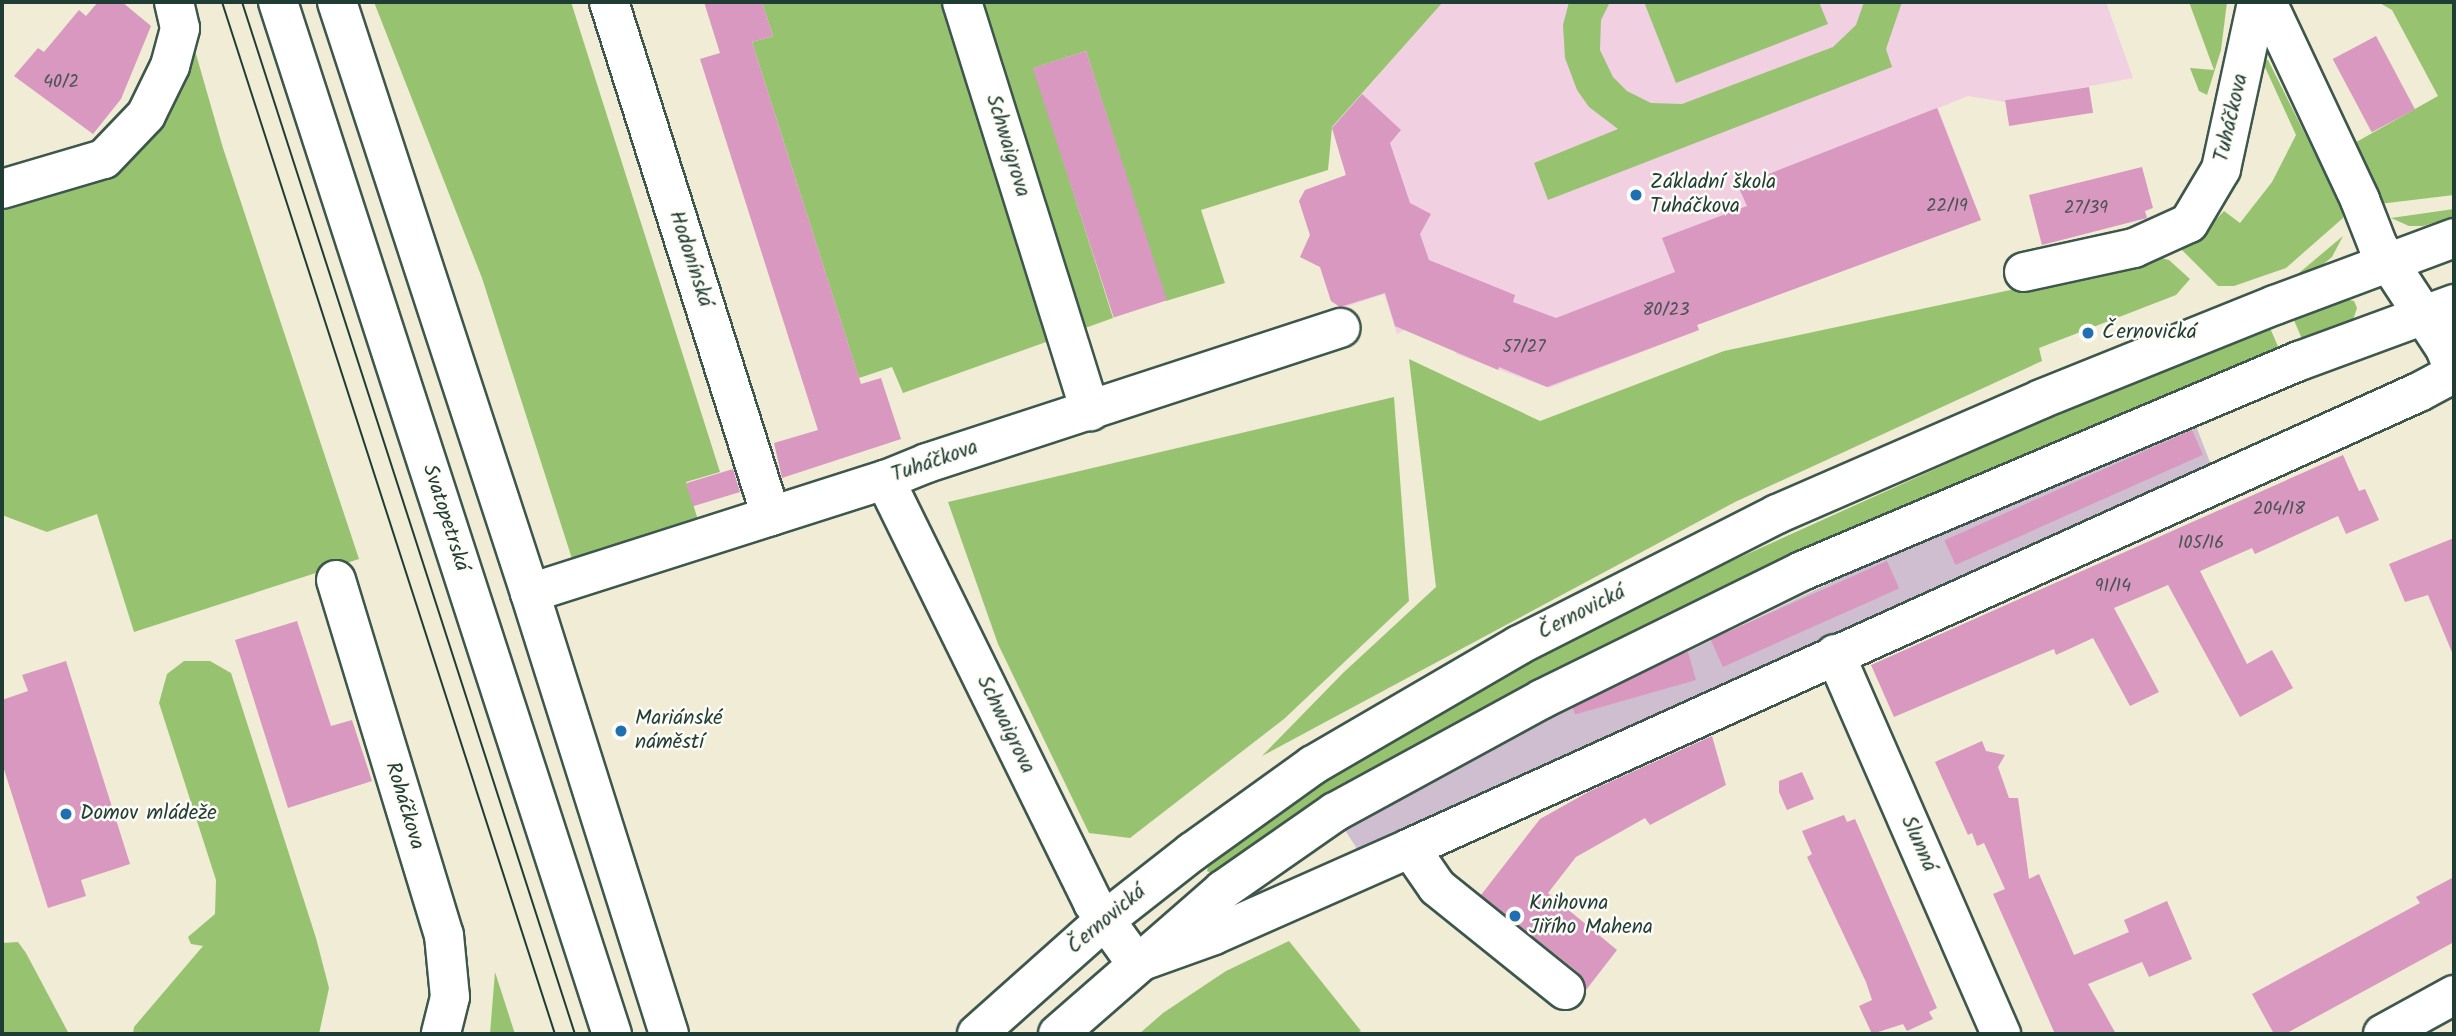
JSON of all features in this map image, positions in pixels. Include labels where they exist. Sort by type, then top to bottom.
[{"type":"street","points":[[2,190],[104,159],[146,115],[170,66],[180,28],[174,2]]},
{"type":"street","name":"Svatopetrská","points":[[278,2],[612,1034]]},
{"type":"street","points":[[337,2],[530,593],[669,1034]]},
{"type":"street","name":"Hodonínská","points":[[609,2],[771,516]]},
{"type":"street","name":"Schwaigrova","points":[[962,2],[1090,411]]},
{"type":"street","name":"Tuháčkova","points":[[2024,272],[2134,248],[2189,223],[2221,169],[2257,2]]},
{"type":"street","points":[[1136,964],[1202,940],[1409,848],[2419,392],[2454,372],[2430,306],[2388,261],[2378,246],[2360,200],[2267,2]]},
{"type":"street","name":"Černovická","points":[[977,1034],[1104,921],[1192,852],[1313,765],[1519,645],[1777,514],[2041,400],[2388,261],[2454,238]]},
{"type":"street","points":[[1058,1034],[1223,890],[1335,812],[1542,699],[1802,571],[2430,306]]},
{"type":"street","name":"Tuháčkova","points":[[530,593],[885,480],[927,463],[1340,328]]},
{"type":"street","name":"Schwaigrova","points":[[885,480],[1078,874],[1104,921],[1136,964]]},
{"type":"street","name":"Roháčkova","points":[[336,580],[444,935],[450,997],[441,1034]]},
{"type":"street","name":"Slunná","points":[[1835,654],[2001,1034]]},
{"type":"street","points":[[1409,848],[1437,887],[1565,990]]},
{"type":"street","points":[[2383,1034],[2454,995]]},
{"type":"shaded area","name":"Základní škola Tuháčkova","points":[[1443,2],[2106,2],[2133,78],[2005,102],[1968,96],[1938,108],[1981,220],[1697,325],[1699,330],[1549,388],[1456,354],[1455,350],[1405,330],[1397,334],[1384,294],[1342,308],[1331,301],[1320,267],[1300,257],[1310,235],[1299,201],[1305,190],[1346,176],[1332,128]]},
{"type":"shaded area","points":[[2196,426],[2213,470],[1359,852],[1345,830],[1498,744],[1941,530]]},
{"type":"green space","points":[[181,2],[223,148],[359,559],[134,632],[97,514],[47,532],[2,515],[2,211],[100,182],[153,93]]},
{"type":"green space","points":[[374,2],[571,2],[720,472],[686,482],[699,523],[574,565],[482,278]]},
{"type":"green space","points":[[762,2],[1443,2],[1332,127],[1328,170],[1201,210],[1225,283],[1166,301],[1086,51],[1034,68],[1113,318],[903,393],[892,367],[859,378],[752,42],[773,36]]},
{"type":"green space","points":[[1569,2],[1610,2],[1601,20],[1600,50],[1613,77],[1627,91],[1651,103],[1682,104],[1833,47],[1856,25],[1864,2],[1902,2],[1886,49],[1892,67],[1548,200],[1534,163],[1618,129],[1589,107],[1577,90],[1565,58],[1563,25]]},
{"type":"green space","points":[[1644,2],[1819,2],[1828,24],[1676,83]]},
{"type":"green space","points":[[2189,2],[2227,2],[2221,50],[2207,95],[2199,91],[2190,68],[2214,70]]},
{"type":"green space","points":[[2378,2],[2454,2],[2454,195],[2379,204],[2351,145],[2438,96],[2392,10]]},
{"type":"green space","points":[[2265,60],[2268,60],[2342,208],[2343,218],[2286,268],[2234,286],[2218,286],[2179,247],[2207,229],[2224,211],[2240,223],[2272,182],[2296,135],[2264,65]]},
{"type":"green space","points":[[2454,209],[2454,217],[2423,226],[2409,226],[2391,218]]},
{"type":"green space","points":[[2343,236],[2332,257],[2321,266],[2293,278]]},
{"type":"green space","points":[[2161,258],[2169,260],[2190,279],[2176,295],[2039,348],[2042,361],[1735,502],[1262,756],[1343,673],[1436,587],[1409,359],[1540,421],[1724,351]]},
{"type":"green space","points":[[2345,299],[2354,301],[2357,308],[2353,320],[2302,339],[2293,318]]},
{"type":"green space","points":[[2270,328],[2280,351],[1973,477],[1543,679],[1356,778],[1300,812],[1219,872],[1212,874],[1207,871],[1210,860],[1292,800],[1536,660],[1694,578],[2046,419]]},
{"type":"green space","points":[[1394,397],[1409,601],[1284,719],[1130,838],[1089,833],[998,644],[948,502]]},
{"type":"green space","points":[[184,661],[210,661],[231,673],[316,938],[329,988],[319,1034],[133,1034],[134,1027],[203,946],[191,944],[188,937],[215,914],[216,880],[159,703],[167,674]]},
{"type":"green space","points":[[1289,941],[1361,1031],[1355,1034],[1139,1034],[1163,1013],[1226,971]]},
{"type":"green space","points":[[18,942],[69,1034],[2,1034],[2,943]]},
{"type":"green space","points":[[495,972],[515,1034],[490,1034]]},
{"type":"building","points":[[98,2],[122,2],[151,26],[121,99],[93,134],[14,76],[38,48],[44,52],[79,10],[86,16]]},
{"type":"building","points":[[704,2],[762,2],[773,36],[752,42],[861,384],[881,378],[901,439],[782,478],[774,443],[818,430],[700,59],[720,53]]},
{"type":"building","points":[[2376,36],[2415,109],[2372,132],[2333,59]]},
{"type":"building","points":[[1086,51],[1167,300],[1114,317],[1033,68]]},
{"type":"building","points":[[2089,87],[2093,113],[2009,126],[2005,100]]},
{"type":"building","points":[[1362,94],[1401,130],[1390,143],[1410,203],[1431,214],[1420,234],[1429,260],[1515,295],[1513,302],[1556,318],[1675,272],[1662,238],[1747,206],[1738,186],[1937,108],[1981,220],[1697,325],[1699,330],[1547,387],[1499,367],[1498,370],[1395,326],[1385,293],[1340,307],[1331,301],[1320,267],[1300,257],[1310,235],[1299,201],[1305,190],[1346,175],[1332,128]]},
{"type":"building","points":[[2142,167],[2153,208],[2145,211],[2147,218],[2042,245],[2029,195]]},
{"type":"building","points":[[2192,430],[2203,455],[1955,565],[1944,540]]},
{"type":"building","points":[[2343,455],[2359,491],[2365,489],[2379,520],[2346,534],[2338,516],[2255,554],[2252,548],[2200,571],[2247,664],[2272,650],[2293,688],[2240,717],[2168,585],[2114,608],[2159,692],[2130,706],[2093,638],[2056,655],[2054,649],[1894,717],[1871,665]]},
{"type":"building","points":[[733,469],[740,492],[693,506],[686,483]]},
{"type":"building","points":[[2454,538],[2454,657],[2428,595],[2405,602],[2389,564]]},
{"type":"building","points":[[1887,561],[1899,588],[1723,667],[1711,640]]},
{"type":"building","points":[[297,621],[331,726],[352,720],[372,781],[288,808],[235,640]]},
{"type":"building","points":[[1688,652],[1696,680],[1575,715],[1567,687]]},
{"type":"building","name":"Domov mládeže","points":[[66,661],[130,864],[81,880],[86,896],[48,908],[2,763],[2,700],[28,691],[22,675]]},
{"type":"building","points":[[1712,736],[1726,785],[1650,825],[1645,818],[1576,857],[1548,893],[1617,950],[1586,990],[1579,973],[1481,895],[1540,819],[1590,791]]},
{"type":"building","points":[[1982,741],[1986,751],[2005,755],[1998,767],[2009,798],[2018,798],[2029,879],[2039,874],[2074,955],[2129,932],[2124,920],[2167,901],[2192,959],[2149,977],[2142,962],[2088,984],[2116,1034],[2055,1034],[1993,894],[2005,889],[1984,843],[1977,846],[1972,833],[1968,835],[1935,762]]},
{"type":"building","points":[[1802,772],[1814,799],[1787,810],[1779,792],[1779,781]]},
{"type":"building","points":[[1844,815],[1847,822],[1855,819],[1937,1008],[1929,1012],[1933,1019],[1907,1031],[1903,1024],[1872,1034],[1859,1006],[1872,1000],[1866,982],[1807,857],[1812,854],[1802,831]]},
{"type":"building","points":[[2454,877],[2454,942],[2285,1034],[2274,1034],[2252,994],[2420,903],[2416,897]]},
{"type":"tram line","points":[[222,2],[555,1034]]},
{"type":"tram line","points":[[242,2],[575,1034]]},
{"type":"place","name":"Základní škola Tuháčkova","points":[[1636,195]]},
{"type":"place","name":"Černovická","points":[[2088,333]]},
{"type":"place","name":"Mariánské náměstí","points":[[621,731]]},
{"type":"place","name":"Domov mládeže","points":[[66,814]]},
{"type":"place","name":"Knihovna Jiřího Mahena","points":[[1515,916]]}]
